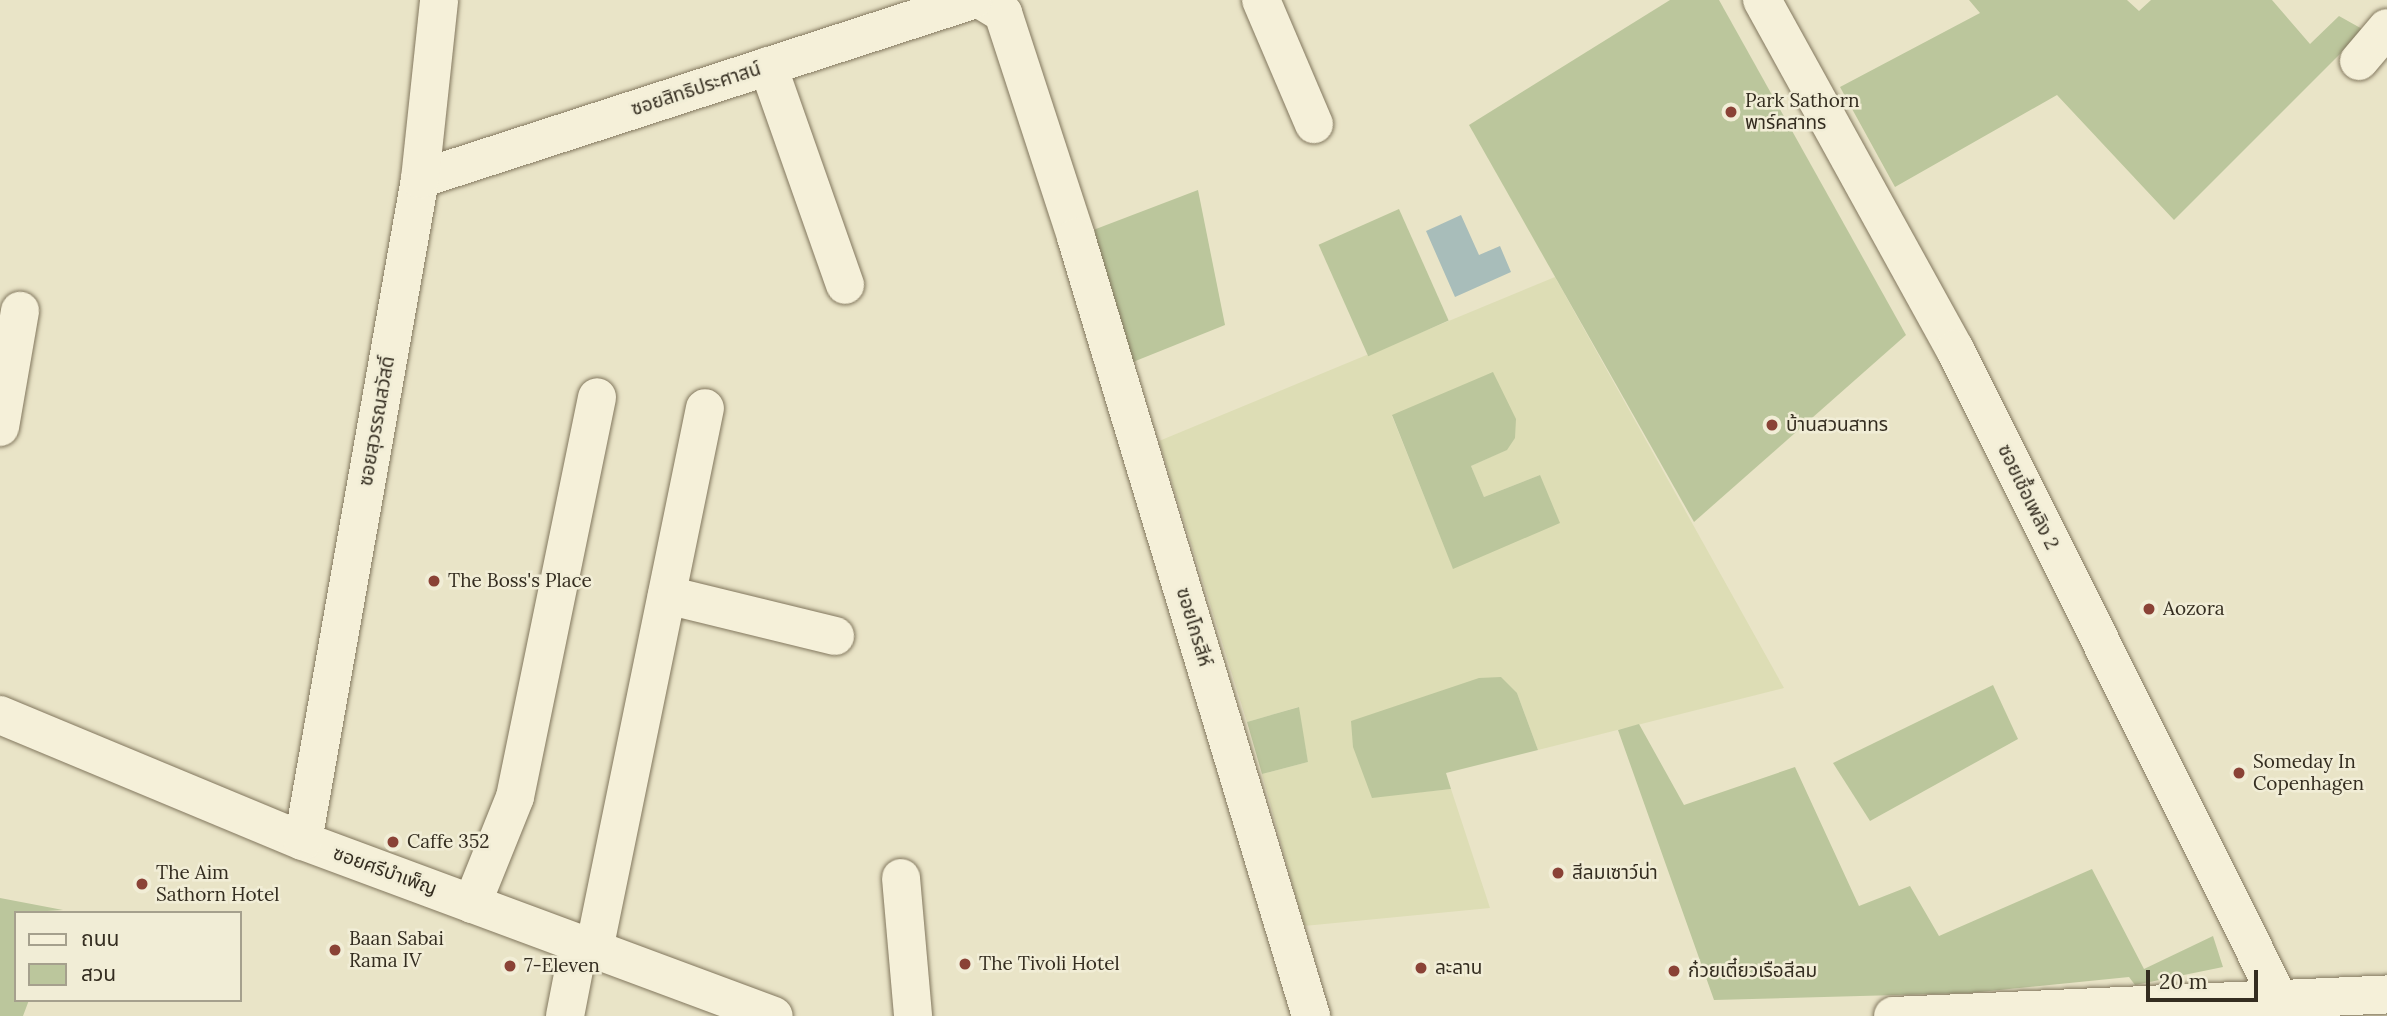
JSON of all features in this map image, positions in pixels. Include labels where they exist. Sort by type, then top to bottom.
[{"type":"street","name":"ซอยสุวรรณสวัสดิ์","points":[[303,841],[420,178],[439,0]]},
{"type":"street","name":"ซอยสิทธิประศาสน์","points":[[420,178],[768,66],[883,14],[973,0]]},
{"type":"street","name":"ฃอยโกรสีห์","points":[[981,0],[1003,13],[1076,237],[1311,1016]]},
{"type":"street","points":[[1261,0],[1314,124]]},
{"type":"street","name":"ซอยเชื้อเพลิง 2","points":[[1762,0],[1952,343],[2280,1001]]},
{"type":"street","points":[[2359,61],[2387,28]]},
{"type":"street","points":[[768,66],[845,285]]},
{"type":"street","points":[[0,427],[20,311]]},
{"type":"street","points":[[472,904],[515,797],[597,397]]},
{"type":"street","points":[[565,1016],[587,947],[667,595],[705,408]]},
{"type":"street","points":[[667,595],[835,636]]},
{"type":"street","name":"ซอยศรีบำเพ็ญ","points":[[0,715],[303,841],[774,1016]]},
{"type":"street","points":[[901,878],[913,1016]]},
{"type":"street","points":[[1893,1016],[2113,1011],[2387,995]]},
{"type":"green space","points":[[1670,0],[1719,0],[1906,335],[1694,522],[1469,125]]},
{"type":"green space","points":[[1969,0],[2127,0],[2139,11],[2151,0],[2272,0],[2310,44],[2339,16],[2364,30],[2174,220],[2057,95],[1895,187],[1840,87],[1980,13]]},
{"type":"green space","points":[[1198,190],[1225,325],[1133,362],[1088,232]]},
{"type":"green space","points":[[1399,209],[1449,320],[1368,356],[1319,245]]},
{"type":"green space","points":[[1555,277],[1784,688],[1538,750],[1517,693],[1372,797],[1451,789],[1490,908],[1304,926],[1262,774],[1308,762],[1298,707],[1247,722],[1159,441]],"holes":[[[1392,416],[1506,450],[1471,466],[1484,497],[1540,475],[1453,568]]]},
{"type":"green space","points":[[1493,372],[1516,419],[1515,438],[1507,450],[1471,466],[1484,497],[1540,475],[1560,523],[1453,569],[1392,415]]},
{"type":"green space","points":[[1501,677],[1517,693],[1538,750],[1446,773],[1451,789],[1372,798],[1353,747],[1351,721],[1479,678]]},
{"type":"green space","points":[[1993,685],[2018,739],[1870,821],[1833,763]]},
{"type":"green space","points":[[1299,707],[1308,762],[1262,774],[1247,722]]},
{"type":"green space","points":[[1639,724],[1684,805],[1795,767],[1859,906],[1910,886],[1939,936],[2092,869],[2144,969],[2213,936],[2223,967],[2135,985],[2129,977],[1970,993],[1714,1000],[1618,730]]},
{"type":"green space","points":[[0,898],[63,910],[14,911],[14,1002],[28,1002],[23,1016],[0,1016]]},
{"type":"shaded area","points":[[1461,215],[1479,255],[1500,246],[1511,272],[1455,297],[1426,231]]},
{"type":"place","name":"Park Sathorn พาร์คสาทร","points":[[1731,112]]},
{"type":"place","name":"บ้านสวนสาทร","points":[[1772,425]]},
{"type":"place","name":"The Boss's Place","points":[[434,581]]},
{"type":"place","name":"Aozora","points":[[2149,609]]},
{"type":"place","name":"Someday In Copenhagen","points":[[2239,773]]},
{"type":"place","name":"Caffe 352","points":[[393,842]]},
{"type":"place","name":"สีลมเซาว์น่า","points":[[1558,873]]},
{"type":"place","name":"The Aim Sathorn Hotel","points":[[142,884]]},
{"type":"place","name":"Baan Sabai Rama IV","points":[[335,950]]},
{"type":"place","name":"The Tivoli Hotel","points":[[965,964]]},
{"type":"place","name":"7-Eleven","points":[[510,966]]},
{"type":"place","name":"ละลาน","points":[[1421,968]]},
{"type":"place","name":"ก๋วยเตี๋ยวเรือสีลม","points":[[1674,971]]}]
